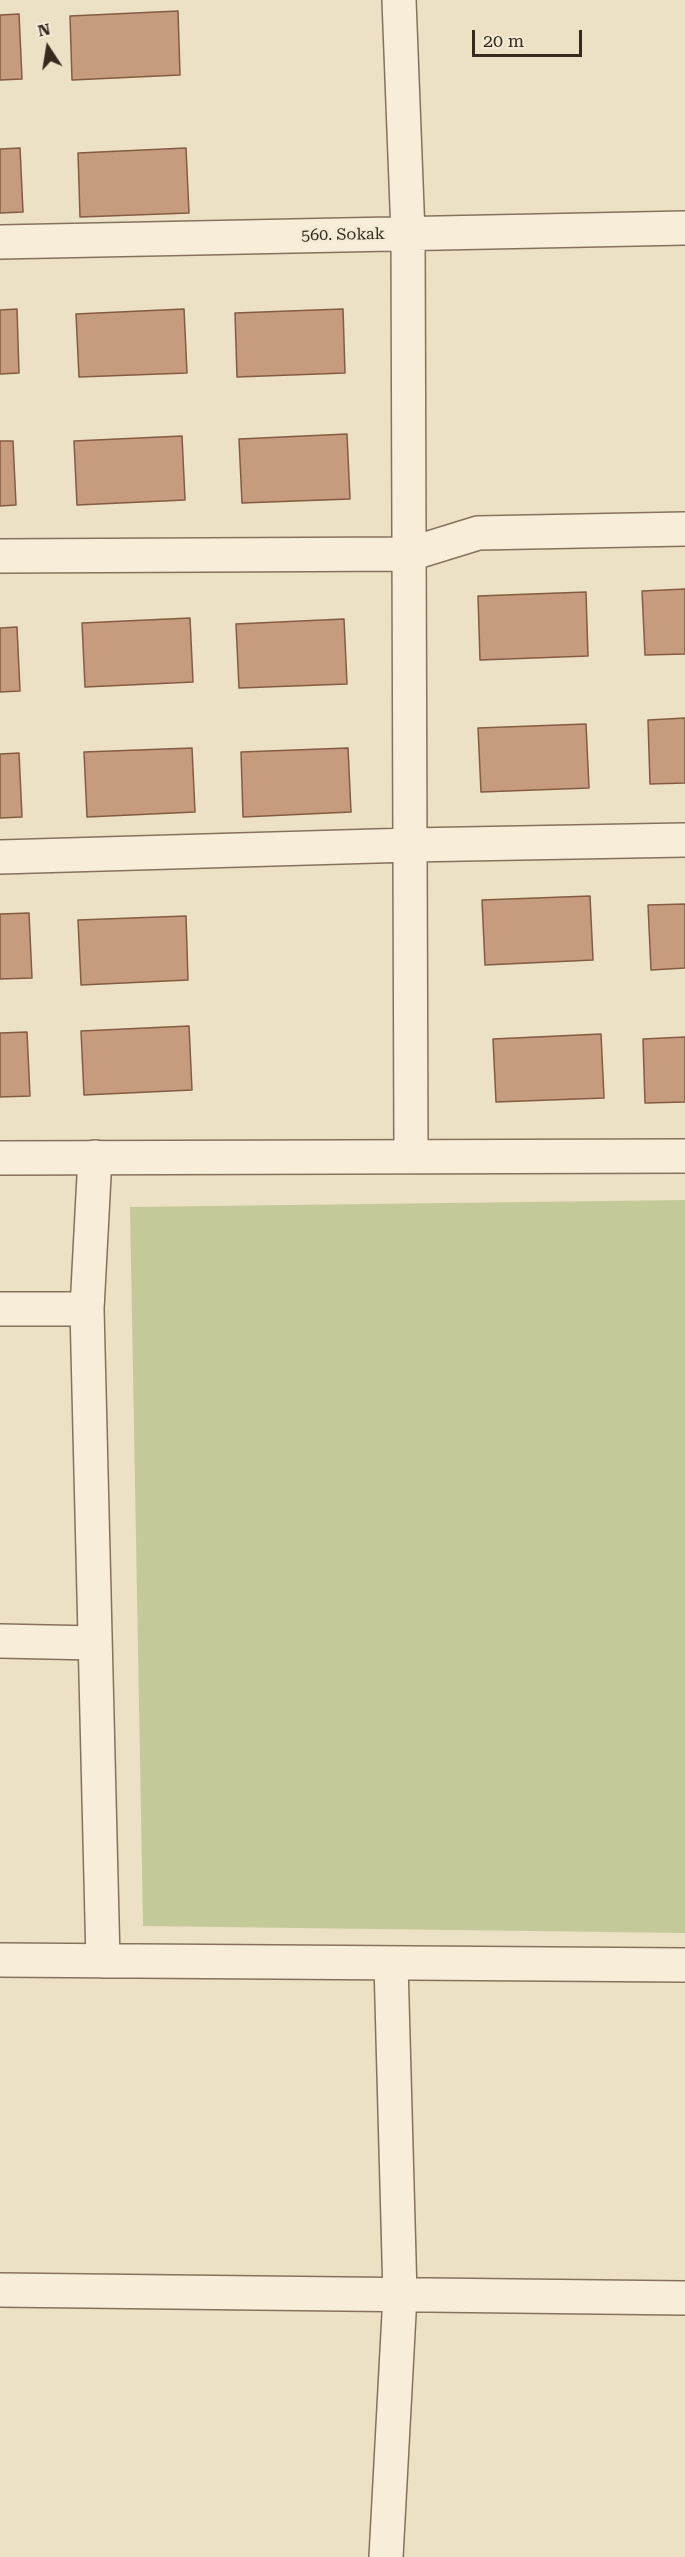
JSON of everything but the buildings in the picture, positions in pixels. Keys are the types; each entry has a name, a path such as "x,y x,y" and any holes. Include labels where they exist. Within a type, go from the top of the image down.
{"street":[{"path":"399,0 408,234 411,1156"},
{"name":"560. Sokak","path":"0,243 685,228"},
{"path":"0,556 410,554 478,534 685,529"},
{"path":"0,857 410,845 685,840"},
{"path":"0,1158 685,1156"},
{"path":"95,1157 87,1310 103,1961"},
{"path":"0,1309 87,1310"},
{"path":"0,1641 95,1643"},
{"path":"0,1960 685,1965"},
{"path":"386,2557 400,2295 392,1964"},
{"path":"0,2290 685,2298"}],"green space":[{"path":"685,1200 685,1933 143,1926 130,1207"}]}
